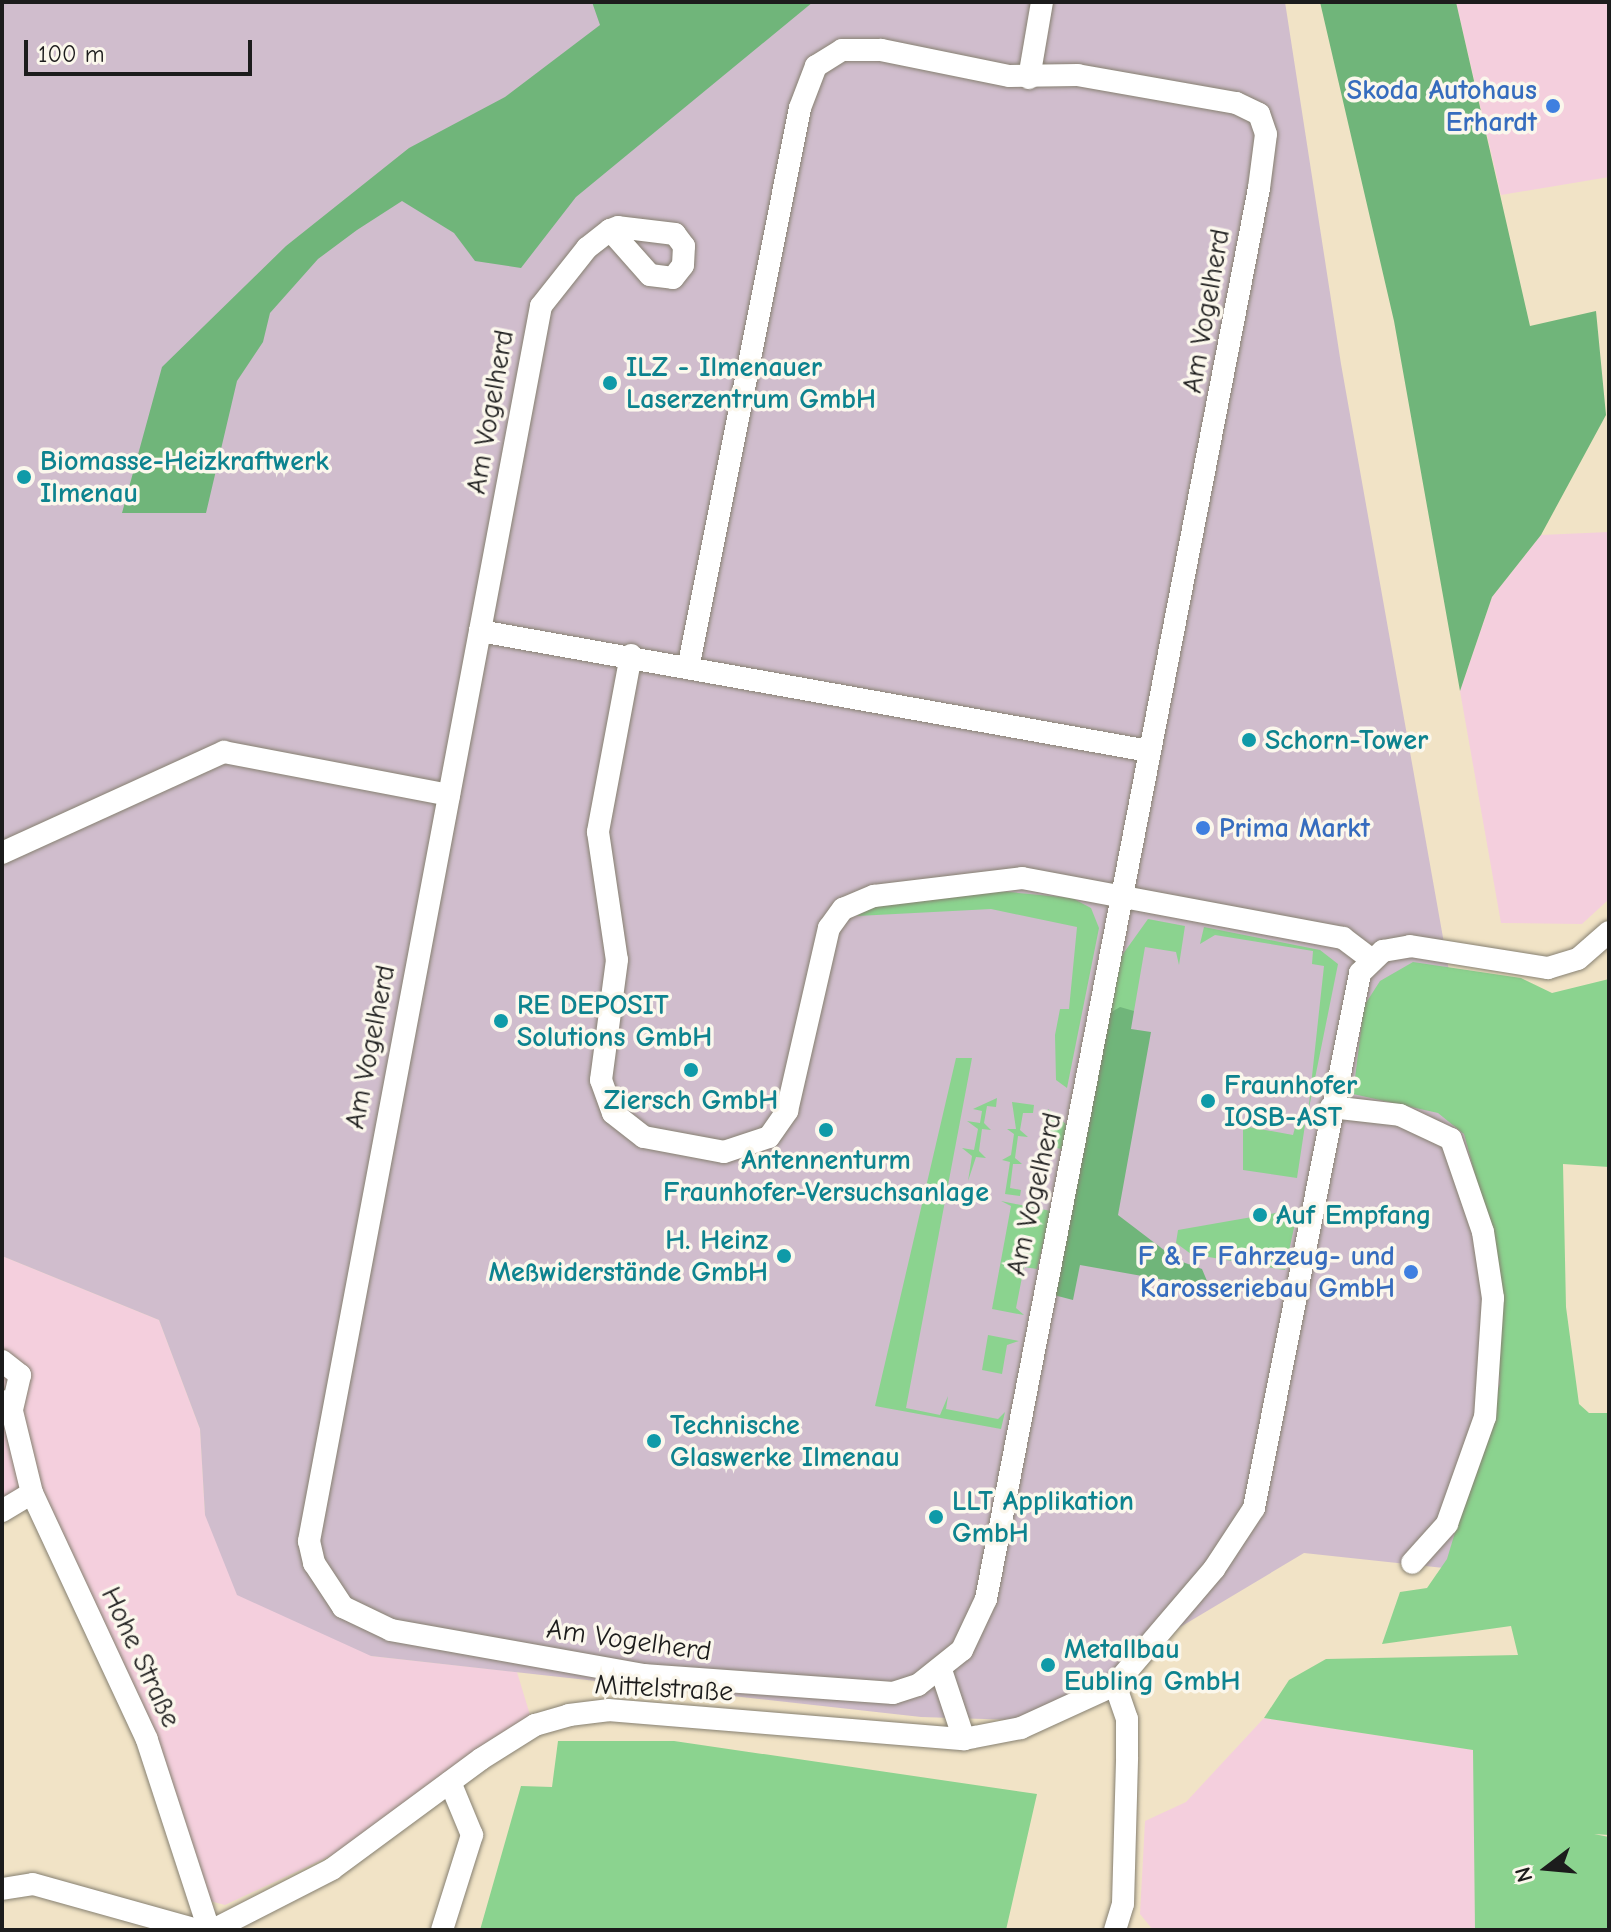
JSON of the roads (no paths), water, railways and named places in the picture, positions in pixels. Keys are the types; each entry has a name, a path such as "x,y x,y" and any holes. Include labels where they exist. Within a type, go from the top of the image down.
{"street":[{"path":"1029,78 1042,2"},
{"name":"Am Vogelherd","path":"610,230 541,306 309,1518 314,1563 327,1587 365,1623 391,1630 643,1675 870,1696 918,1685 941,1670 962,1650 986,1599 1259,188 1265,124 1236,103 1078,75 1029,78 858,48 816,66 800,108 689,664"},
{"path":"480,631 689,664 1149,751"},
{"path":"631,655 598,832 617,960 601,1080 613,1113 644,1137 724,1152 769,1137 792,1094 821,946 835,918 856,900 1022,878 1343,938 1371,959"},
{"path":"2,853 224,752 449,795"},
{"path":"1115,1930 1123,1904 1127,1719 1115,1685 1214,1569 1254,1508 1353,990 1371,959 1396,946 1433,949 1519,966 1564,965 1609,932"},
{"path":"1331,1107 1400,1115 1451,1139 1483,1232 1493,1298 1485,1417 1447,1524 1412,1563"},
{"name":"Hohe Straße","path":"2,1361 20,1375 7,1406 32,1493 147,1740 211,1930"},
{"path":"2,1511 32,1493"},
{"path":"941,1670 964,1739"},
{"name":"Mittelstraße","path":"211,1930 332,1869 450,1782 535,1725 608,1710 964,1739 1021,1728 1115,1685"},
{"path":"442,1930 472,1835 450,1782"},
{"path":"2,1889 33,1884 198,1930"}],"place":[{"name":"Skoda Autohaus Erhardt","path":"1553,106"},
{"name":"ILZ - Ilmenauer Laserzentrum GmbH","path":"610,383"},
{"name":"Biomasse-Heizkraftwerk Ilmenau","path":"24,477"},
{"name":"Schorn-Tower","path":"1249,740"},
{"name":"Prima Markt","path":"1203,828"},
{"name":"RE DEPOSIT Solutions GmbH","path":"501,1021"},
{"name":"Ziersch GmbH","path":"691,1070"},
{"name":"Fraunhofer IOSB-AST","path":"1208,1101"},
{"name":"Antennenturm Fraunhofer-Versuchsanlage","path":"826,1130"},
{"name":"Auf Empfang","path":"1260,1215"},
{"name":"H. Heinz Meßwiderstände GmbH","path":"784,1256"},
{"name":"F & F Fahrzeug- und Karosseriebau GmbH","path":"1411,1272"},
{"name":"Technische Glaswerke Ilmenau","path":"654,1441"},
{"name":"LLT Applikation GmbH","path":"936,1517"},
{"name":"Metallbau Eubling GmbH","path":"1048,1665"}]}
